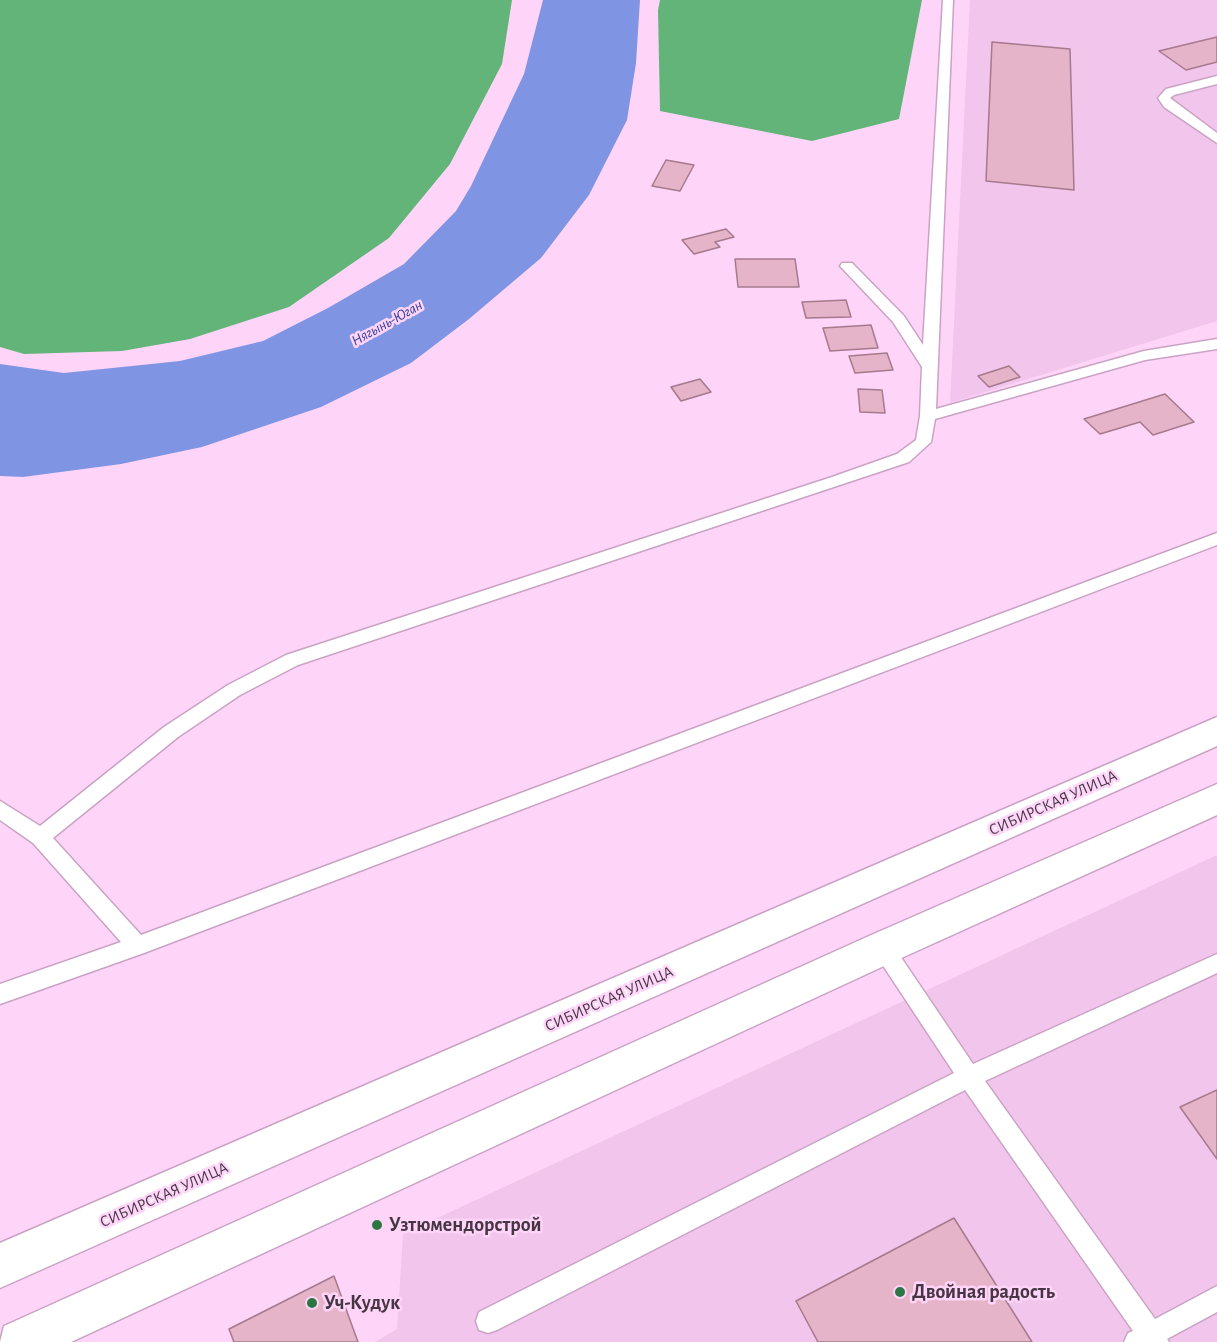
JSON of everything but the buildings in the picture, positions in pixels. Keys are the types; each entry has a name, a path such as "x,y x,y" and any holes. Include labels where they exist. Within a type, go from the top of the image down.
{"main road":[{"name":"СИБИРСКАЯ УЛИЦА","path":"0,1266 1217,731"},
{"path":"20,1342 883,948 1217,799"}],"lane":[{"path":"40,837 171,732 234,690 292,660 838,481 903,458 923,442 928,416 948,0"},
{"path":"1217,80 1170,92 1164,98 1168,104 1217,139"},
{"path":"847,266 899,319 929,368"},
{"path":"928,416 1144,356 1217,345"},
{"path":"0,994 136,946 1217,539"},
{"path":"0,810 40,837 136,946"},
{"path":"883,948 1148,1340 1217,1298"},
{"path":"488,1321 969,1077 1217,963"}],"shaded area":[{"path":"970,0 1217,0 1217,321 950,403"},
{"path":"1217,855 1217,1342 375,1342 397,1329 403,1234"}],"green space":[{"path":"0,0 512,0 502,64 450,164 389,238 289,307 190,339 122,351 24,354 0,347"},
{"path":"660,0 922,0 899,119 812,141 660,111 658,10"}],"water":[{"name":"Нягынь-Юган","path":"543,0 640,0 636,63 627,120 589,195 541,258 469,319 411,363 321,407 202,447 121,464 23,477 0,476 0,364 64,373 180,361 263,341 328,308 404,264 456,211 471,186 524,74"}],"place":[{"name":"Узтюмендорстрой","path":"377,1225"},
{"name":"Двойная радость","path":"900,1292"},
{"name":"Уч-Кудук","path":"312,1303"}]}
